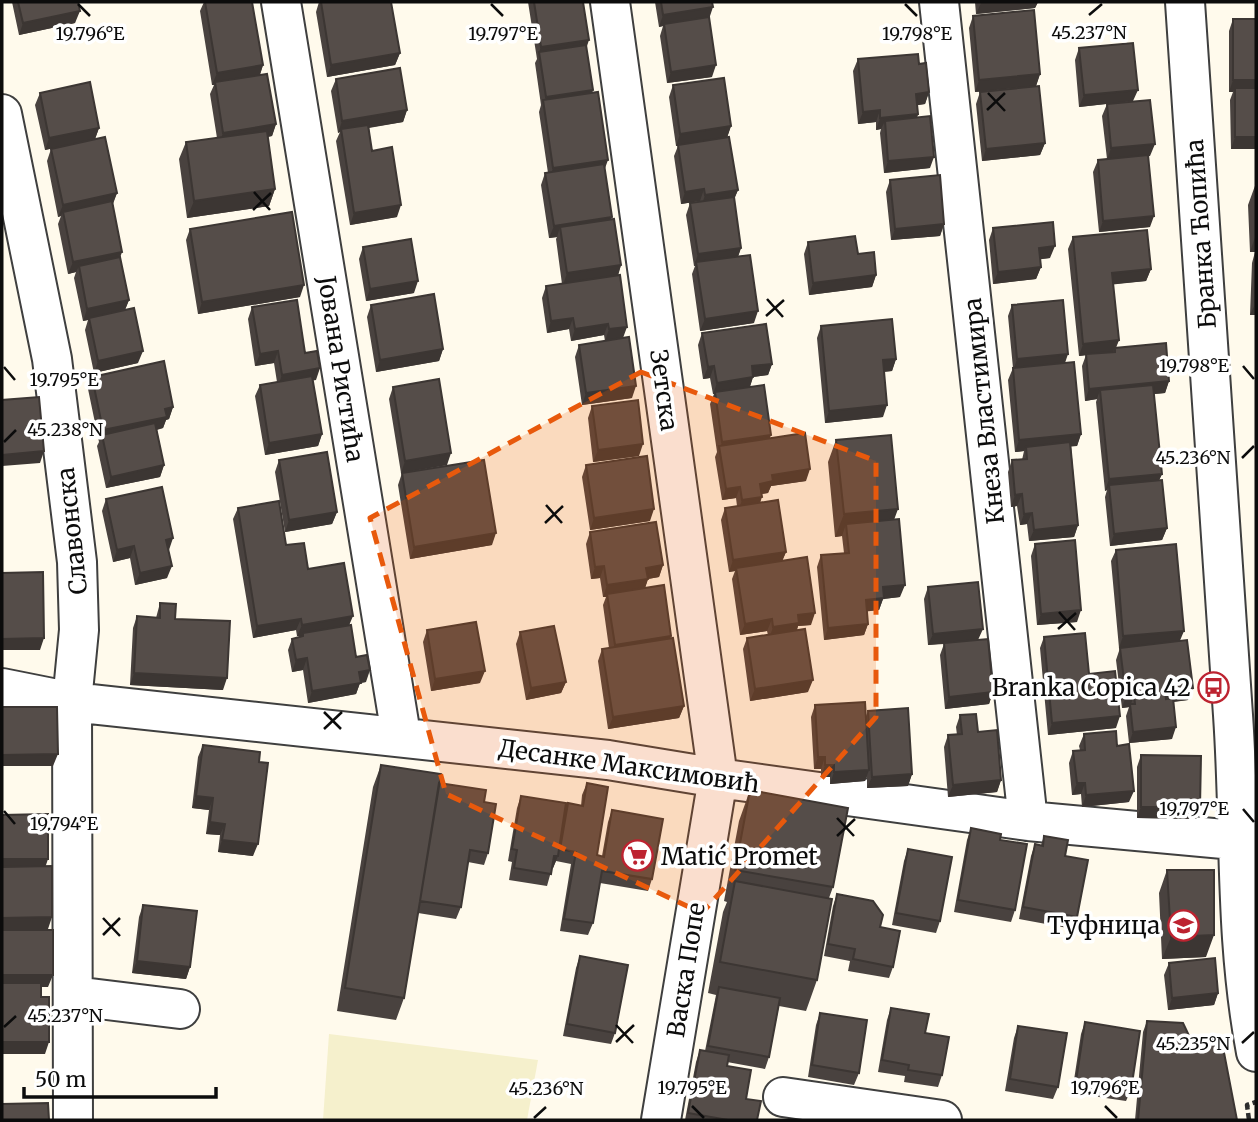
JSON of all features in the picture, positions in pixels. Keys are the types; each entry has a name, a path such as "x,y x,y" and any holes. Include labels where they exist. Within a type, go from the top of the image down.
{"street":[{"name":"Јована Ристића","path":"281,2 401,735"},
{"name":"Зетска","path":"610,2 718,779"},
{"name":"Кнеза Властимира","path":"939,2 1028,821"},
{"name":"Бранка Ћопића","path":"1185,2 1236,749 1246,840 1244,989 1256,1052"},
{"name":"Славонска","path":"2,114 52,359 77,562 79,630 72,702 74,1120"},
{"name":"Десанке Максимовић","path":"2,688 72,702 401,735 608,760 718,779 1028,821 1246,840"},
{"name":"Васка Попе","path":"662,1120 718,779"},
{"path":"74,996 180,1009"},
{"path":"783,1097 942,1120"}],"path":[{"path":"1249,1120 1247,1105 1256,1102"}],"highlighted area":[{"path":"641,372 876,461 876,717 702,913 446,794 370,518"}],"shaded area":[{"path":"329,1034 538,1060 527,1120 323,1120"}],"building":[{"path":"18,2 78,2 80,11 23,23"},
{"path":"205,2 252,2 263,65 217,73"},
{"path":"321,2 391,2 400,53 331,65"},
{"path":"534,2 583,2 589,40 541,47"},
{"path":"661,2 712,2 713,7 663,15"},
{"path":"1034,10 1040,74 979,80 973,16"},
{"path":"709,17 716,65 671,72 664,24"},
{"path":"1233,19 1256,19 1256,80 1233,80"},
{"path":"1133,43 1138,90 1084,95 1079,48"},
{"path":"586,45 593,90 546,97 539,52"},
{"path":"918,54 919,64 926,63 929,92 916,94 918,114 880,118 880,110 863,112 858,59"},
{"path":"400,68 407,110 342,121 336,79"},
{"path":"267,74 276,124 223,133 215,82"},
{"path":"724,78 731,126 680,134 673,85"},
{"path":"90,82 99,128 49,138 40,93"},
{"path":"1039,86 1045,143 986,149 980,92"},
{"path":"1235,88 1256,88 1256,137 1235,137"},
{"path":"598,92 608,160 553,168 543,100"},
{"path":"1150,100 1155,144 1111,148 1107,104"},
{"path":"930,116 934,157 888,161 885,121"},
{"path":"368,125 372,151 392,147 401,205 354,213 341,129"},
{"path":"267,131 275,189 194,201 186,142"},
{"path":"105,137 117,193 63,205 51,149"},
{"path":"729,137 738,190 705,195 704,189 685,192 678,145"},
{"path":"1148,155 1154,216 1103,221 1098,160"},
{"path":"604,164 612,217 554,226 545,173"},
{"path":"940,175 944,224 895,229 890,180"},
{"path":"734,197 741,248 698,254 690,203"},
{"path":"112,201 122,252 73,262 63,212"},
{"path":"292,212 304,285 202,302 190,229"},
{"path":"614,219 621,265 567,273 560,227"},
{"path":"1053,222 1055,246 1039,248 1041,267 998,272 993,228"},
{"path":"1147,230 1151,269 1112,273 1119,340 1083,344 1073,237"},
{"path":"855,236 858,254 874,252 876,275 813,283 808,242"},
{"path":"411,239 418,281 370,289 363,247"},
{"path":"750,255 758,311 705,319 696,262"},
{"path":"120,257 129,300 87,309 79,266"},
{"path":"620,275 627,327 609,329 608,324 575,329 573,318 551,321 546,286"},
{"path":"434,294 443,349 380,360 371,305"},
{"path":"297,300 305,353 317,351 320,368 282,375 278,351 260,354 252,307"},
{"path":"1063,300 1068,354 1017,359 1012,305"},
{"path":"134,308 143,351 98,361 89,318"},
{"path":"892,319 896,359 883,360 887,405 829,411 821,326"},
{"path":"766,324 772,364 752,366 753,377 717,383 714,366 708,367 702,333"},
{"path":"629,337 636,386 586,393 579,345"},
{"path":"1166,343 1169,381 1089,389 1086,354"},
{"path":"164,361 173,407 165,409 167,417 103,430 92,377"},
{"path":"1074,362 1081,434 1019,440 1013,368"},
{"path":"312,376 322,434 269,443 260,385"},
{"path":"439,379 451,453 405,461 393,387"},
{"path":"764,385 771,435 722,442 715,392"},
{"path":"1153,385 1162,474 1109,479 1100,390"},
{"path":"39,397 44,451 2,455 2,400"},
{"path":"638,400 643,444 598,450 592,406"},
{"path":"155,423 164,465 111,477 102,435"},
{"path":"805,433 810,469 772,475 773,481 760,484 762,497 742,500 740,487 726,489 719,446"},
{"path":"891,435 898,509 844,514 836,440"},
{"path":"1070,442 1078,525 1034,530 1032,513 1024,514 1022,494 1015,495 1012,460 1027,459 1026,447"},
{"path":"327,452 337,512 289,520 279,460"},
{"path":"647,456 654,509 594,518 586,465"},
{"path":"484,460 496,533 414,547 402,473"},
{"path":"1162,480 1167,528 1114,534 1109,485"},
{"path":"162,487 173,538 166,540 172,566 140,573 134,546 117,550 106,499"},
{"path":"778,500 786,552 733,560 725,508"},
{"path":"279,501 286,545 304,543 308,569 344,563 353,616 302,625 301,619 257,626 238,508"},
{"path":"899,519 905,585 883,587 884,598 866,600 868,624 828,628 821,555 849,553 846,524"},
{"path":"656,522 663,565 646,568 648,579 607,585 604,566 595,567 590,532"},
{"path":"1075,540 1081,610 1041,614 1035,544"},
{"path":"1176,544 1184,631 1123,636 1116,550"},
{"path":"807,557 815,613 798,615 799,623 773,627 772,619 745,624 736,568"},
{"path":"43,572 44,638 2,639 2,573"},
{"path":"978,582 983,629 933,634 928,587"},
{"path":"664,585 671,636 615,645 607,594"},
{"path":"160,603 176,604 175,619 230,621 227,678 134,673 137,616 160,618"},
{"path":"476,622 485,671 435,679 427,630"},
{"path":"351,625 356,657 367,655 370,670 359,672 361,683 312,691 307,658 296,660 292,639 303,636 303,633"},
{"path":"554,626 566,682 531,688 520,632"},
{"path":"805,629 813,680 755,689 747,638"},
{"path":"1085,633 1089,674 1115,671 1120,716 1052,723 1044,637"},
{"path":"673,638 684,706 613,717 602,649"},
{"path":"988,639 993,692 949,697 944,643"},
{"path":"1187,640 1193,688 1165,691 1166,699 1173,698 1176,727 1133,732 1130,704 1135,704 1134,695 1126,696 1120,648"},
{"path":"865,702 869,770 834,772 834,765 825,765 825,757 818,757 815,705"},
{"path":"2,707 57,707 58,754 2,755"},
{"path":"908,708 912,774 872,777 868,711"},
{"path":"976,714 978,732 997,730 1001,780 953,785 948,735 962,734 960,715"},
{"path":"1116,731 1117,746 1129,744 1134,791 1086,795 1085,783 1077,783 1073,751 1085,750 1084,734"},
{"path":"203,745 260,752 259,762 268,763 258,844 222,840 225,824 210,822 213,798 196,796"},
{"path":"1141,755 1201,756 1200,807 1141,807"},
{"path":"381,765 441,774 404,998 345,988"},
{"path":"439,783 486,790 484,802 496,804 488,853 470,850 461,907 420,901"},
{"path":"587,783 608,787 597,855 604,857 612,810 663,819 652,879 602,871 593,923 564,919 576,852 560,849 568,803 583,806"},
{"path":"750,790 848,808 833,887 735,870"},
{"path":"521,796 566,803 558,856 554,856 551,874 514,868 517,850 512,849"},
{"path":"48,814 48,859 2,859 2,815"},
{"path":"971,828 1001,834 1000,840 1027,844 1015,910 958,900"},
{"path":"1044,836 1068,840 1065,856 1088,860 1077,917 1023,907 1035,844 1043,846"},
{"path":"908,849 952,857 940,921 896,913"},
{"path":"52,866 52,917 2,918 2,867"},
{"path":"1167,870 1214,870 1214,935 1171,937"},
{"path":"735,881 832,899 817,980 720,962"},
{"path":"837,894 873,901 883,915 880,927 900,931 893,967 853,959 855,949 828,944"},
{"path":"143,905 197,911 190,967 137,961"},
{"path":"2,930 53,930 53,975 2,975"},
{"path":"580,956 628,965 615,1033 567,1024"},
{"path":"1215,958 1218,993 1172,998 1169,963"},
{"path":"2,983 41,983 41,997 49,997 49,1042 2,1042"},
{"path":"719,987 780,998 769,1057 708,1046"},
{"path":"891,1008 929,1014 925,1033 949,1037 942,1075 908,1070 909,1065 882,1060"},
{"path":"820,1013 867,1020 859,1073 812,1065"},
{"path":"1147,1021 1183,1023 1192,1042 1221,1037 1237,1120 1138,1120"},
{"path":"1085,1022 1140,1031 1131,1090 1076,1081"},
{"path":"1018,1026 1067,1033 1058,1087 1010,1079"},
{"path":"700,1050 729,1055 727,1066 751,1070 746,1099 761,1101 757,1120 728,1120 688,1113"},
{"path":"48,1103 49,1120 2,1120 2,1104"}],"place":[{"name":"Branka Copica 42","path":"1214,687"},
{"name":"Matić Promet","path":"638,856"},
{"name":"Туфница","path":"1183,925"}]}
